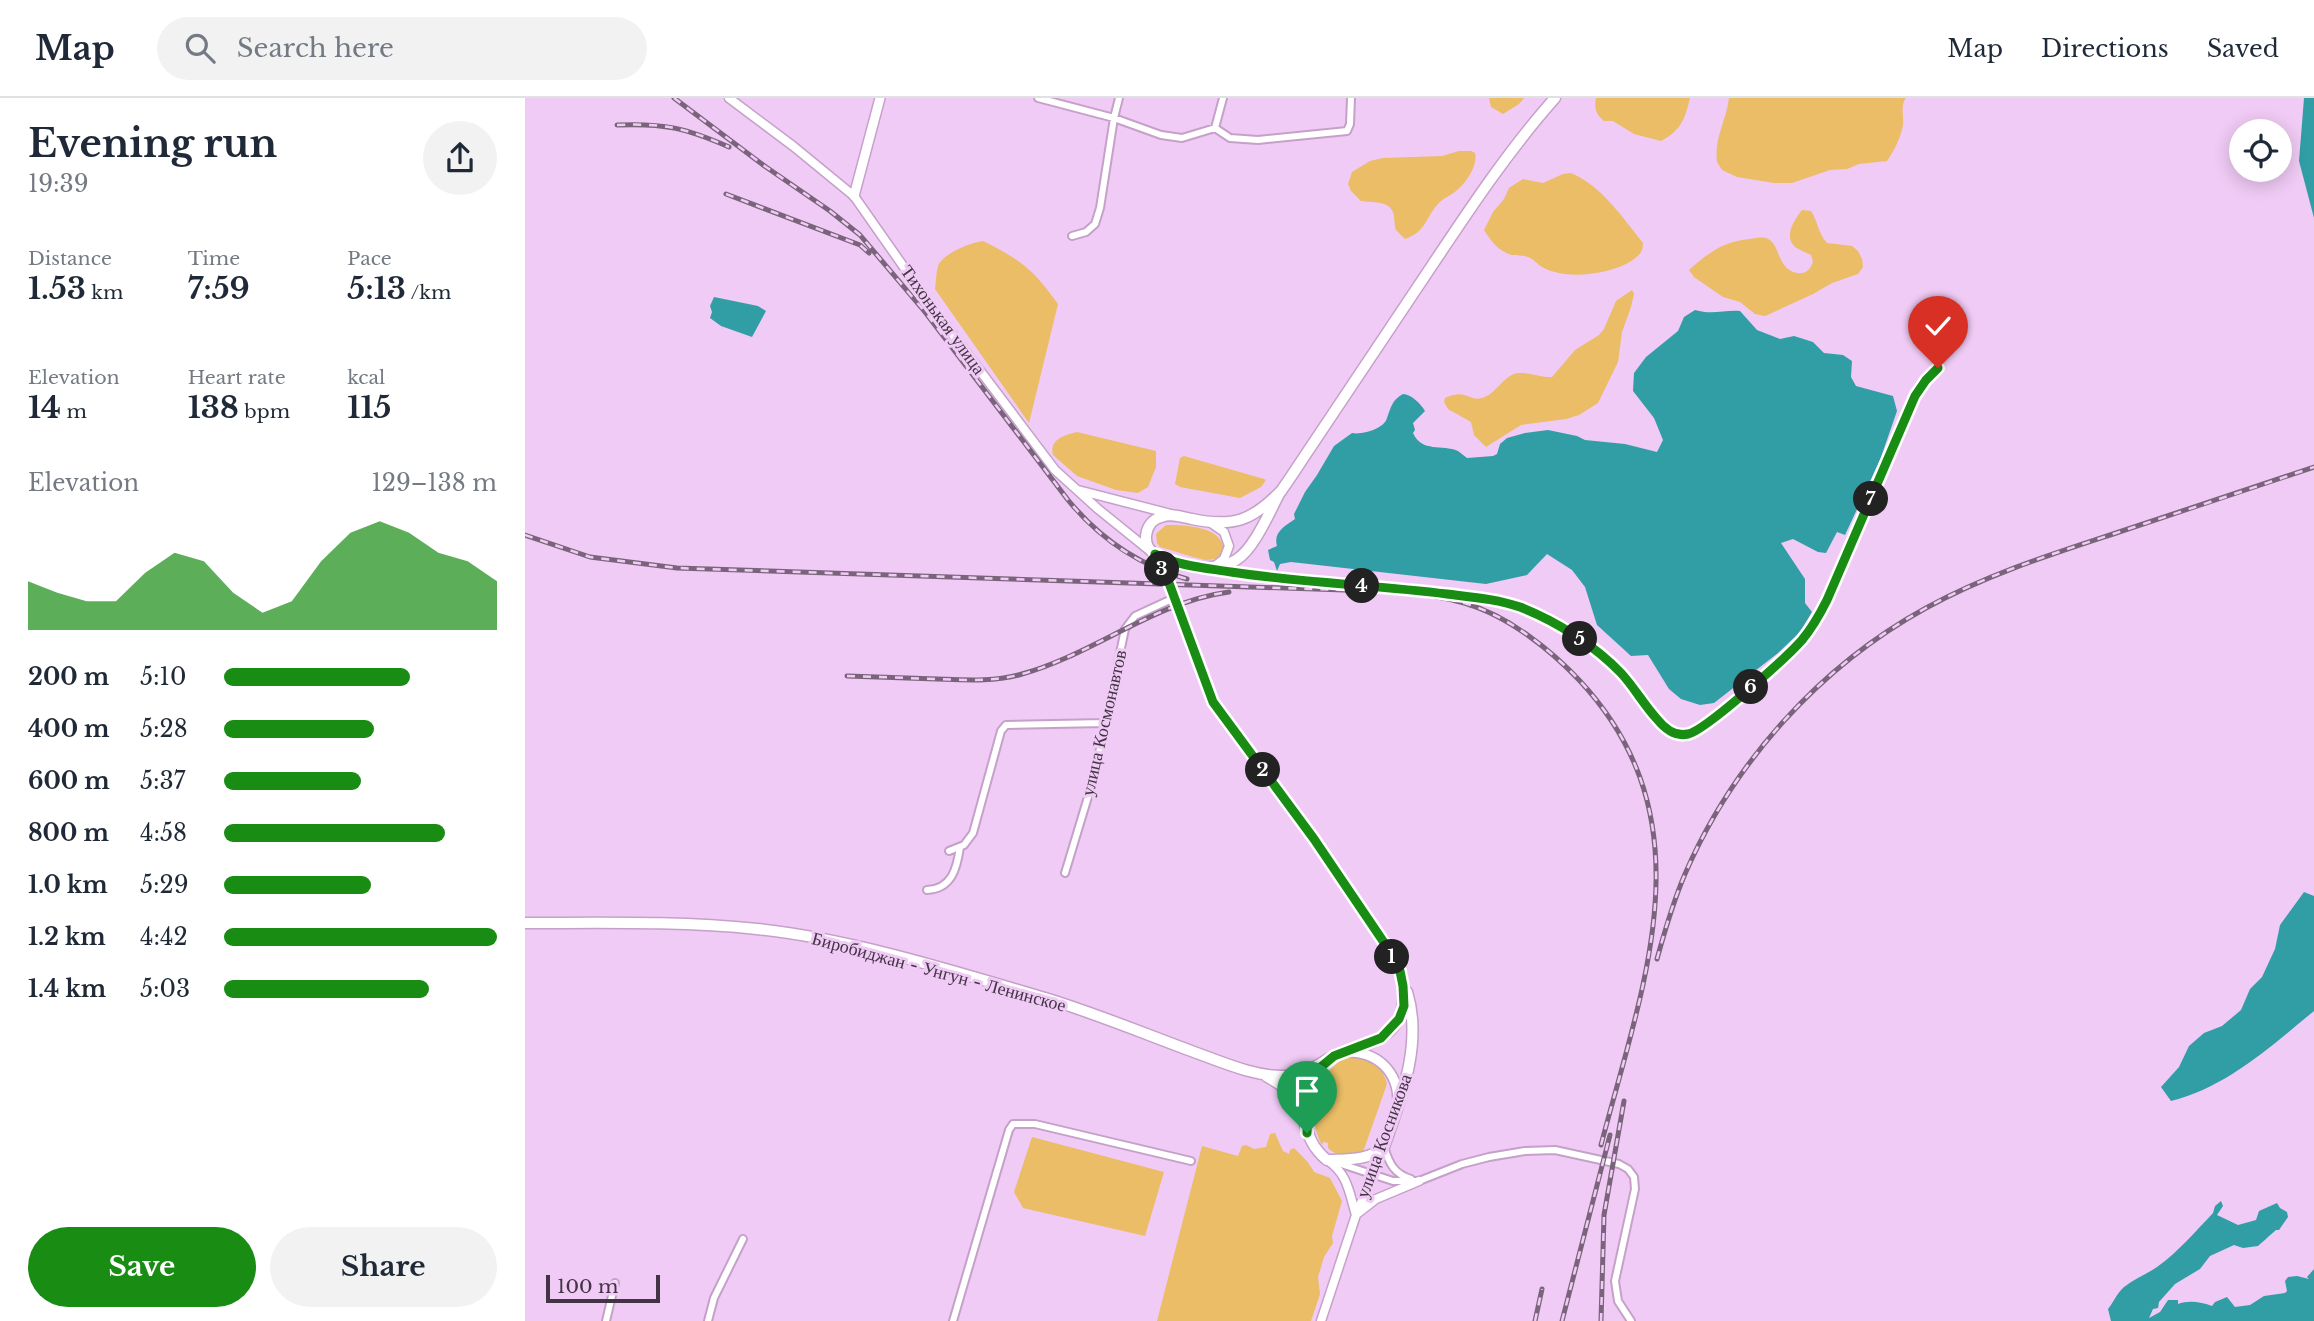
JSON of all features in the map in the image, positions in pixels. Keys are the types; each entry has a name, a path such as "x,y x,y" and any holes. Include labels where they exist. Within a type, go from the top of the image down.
{"main road":[{"path":"854,196 880,98"},
{"path":"1282,490 1262,509 1248,518 1234,522 1208,523 1174,515 1157,518 1149,526 1146,536 1152,552 1168,561 1209,569 1230,564 1243,555 1282,490 1474,203 1525,132 1555,98"},
{"name":"улица Косникова","path":"1152,552 1164,572 1213,702 1314,839 1385,944 1400,971 1411,1003 1413,1031 1410,1065 1384,1147"},
{"name":"Биробиджан - Унгун - Ленинское","path":"525,923 694,924 759,929 818,938 1048,999 1259,1073"},
{"path":"1259,1073 1298,1075 1381,1038 1399,1019 1404,1006 1400,971"},
{"path":"1345,1052 1365,1053 1379,1060 1397,1084 1398,1103"},
{"path":"1306,1128 1308,1105 1315,1078 1328,1060"},
{"path":"1259,1073 1288,1091 1298,1107 1311,1143 1327,1160 1366,1157 1384,1147"}],"street":[{"name":"Тихонькая улица","path":"729,98 854,196 929,303 1055,470 1152,552"},
{"path":"1038,98 1114,118 1161,135 1182,138 1215,128"},
{"path":"1072,236 1087,232 1095,225 1119,98"},
{"path":"1215,128 1223,98"},
{"path":"1215,128 1230,138 1258,140 1346,131 1350,124 1351,98"},
{"path":"1209,569 1288,581 1419,591 1520,607 1593,648 1623,675 1651,713 1669,731 1690,734 1711,721 1792,651 1812,627 1827,600 1915,396 1938,368"},
{"path":"1074,488 1174,515"},
{"path":"1208,523 1221,529 1227,536 1229,546 1224,559 1209,569"},
{"name":"улица Космонавтов","path":"1065,873 1094,777 1125,629 1135,616 1174,598"},
{"path":"949,851 968,841 973,833 1001,731 1006,725 1104,723"},
{"path":"927,890 940,888 950,880 957,867 960,847"},
{"path":"953,1321 1013,1124 1035,1124 1191,1161"},
{"path":"1384,1147 1396,1172 1419,1181"},
{"name":"улица Косникова","path":"1321,1321 1356,1215 1384,1147"},
{"path":"1327,1160 1340,1168 1356,1215 1376,1199 1462,1164 1525,1151 1565,1151 1619,1164 1628,1169 1634,1177 1635,1189 1615,1281 1618,1301 1631,1321"},
{"path":"1327,1160 1393,1181 1419,1181"},
{"path":"708,1321 714,1298 743,1239"},
{"path":"606,1321 615,1283"}],"shaded area":[{"path":"1489,98 1524,98 1503,114 1491,107"},
{"path":"1596,98 1690,98 1681,124 1661,141 1634,134 1613,121 1604,121 1596,111"},
{"path":"1729,98 1906,98 1903,104 1901,134 1887,161 1830,170 1792,183 1774,183 1737,177 1722,170 1717,162 1717,145"},
{"path":"2304,98 2314,98 2314,218 2299,161"},
{"path":"1459,151 1475,153 1475,163 1467,179 1460,188 1438,204 1418,232 1405,239 1396,230 1391,208 1384,204 1361,201 1348,184 1352,172 1370,161 1442,156"},
{"path":"1571,173 1602,194 1643,243 1641,253 1634,259 1608,271 1562,274 1542,267 1528,257 1507,253 1489,238 1484,230 1509,188 1523,179 1543,183"},
{"path":"1802,210 1811,211 1827,243 1852,246 1858,251 1863,267 1858,274 1832,283 1765,316 1755,314 1740,302 1723,297 1694,277 1689,270 1724,245 1741,240 1766,238 1774,245 1785,267 1797,273 1805,272 1813,262 1811,255 1795,247 1790,238 1791,228"},
{"path":"983,241 1025,266 1058,304 1029,423 935,289 937,269 945,257 958,249"},
{"path":"1632,290 1634,294 1622,332 1618,362 1598,403 1579,415 1566,419 1521,425 1486,447 1474,435 1471,422 1448,409 1445,398 1458,394 1482,398 1492,393 1513,374 1552,377 1575,350 1599,335 1616,301"},
{"path":"714,297 758,306 766,311 752,337 721,326 710,318 710,306"},
{"path":"1695,310 1740,311 1757,330 1780,339 1794,336 1813,342 1824,353 1843,355 1852,361 1851,377 1856,386 1893,396 1897,411 1880,460 1845,535 1837,532 1826,553 1818,552 1793,539 1781,543 1805,579 1805,603 1812,612 1800,632 1778,653 1714,703 1700,705 1681,699 1669,689 1648,655 1631,656 1597,625 1585,587 1572,570 1547,554 1527,575 1486,584 1291,562 1280,564 1277,571 1274,562 1270,560 1268,550 1277,546 1278,533 1295,519 1294,514 1305,492 1334,446 1352,433 1367,432 1382,425 1394,401 1403,394 1415,400 1425,411 1413,423 1413,433 1417,439 1427,446 1458,451 1467,458 1493,456 1507,438 1548,430 1585,440 1625,444 1657,452 1663,440 1654,418 1633,391 1634,373 1646,357 1678,331 1684,317"},
{"path":"1077,432 1156,451 1156,467 1148,487 1138,493 1116,490 1077,476 1053,455 1052,450 1056,441"},
{"path":"1184,456 1266,480 1261,487 1240,498 1180,487 1175,484 1180,458"},
{"path":"1166,525 1193,527 1210,532 1217,536 1224,551 1217,559 1205,560 1160,547 1156,534"},
{"path":"2304,892 2314,896 2314,1011 2264,1052 2229,1076 2191,1095 2171,1101 2161,1087 2179,1067 2189,1046 2204,1033 2222,1026 2241,1010 2250,989 2262,977 2275,949 2280,925"},
{"path":"1353,1056 1375,1064 1383,1073 1387,1084 1362,1155 1344,1156 1328,1148 1328,1143 1323,1142 1322,1145 1317,1133 1315,1106 1323,1080 1331,1069"},
{"path":"1275,1133 1283,1151 1289,1154 1294,1148 1314,1172 1330,1178 1342,1201 1332,1236 1333,1243 1324,1257 1318,1277 1320,1294 1311,1321 1157,1321 1202,1146 1238,1156 1242,1146 1254,1149 1266,1147 1270,1134"},
{"path":"1032,1137 1164,1172 1145,1236 1023,1208 1014,1192"},
{"path":"2221,1201 2223,1206 2217,1215 2238,1225 2256,1220 2259,1211 2277,1203 2287,1212 2288,1217 2279,1230 2258,1246 2243,1248 2234,1245 2210,1256 2200,1269 2175,1284 2159,1302 2158,1308 2153,1309 2149,1318 2160,1312 2168,1300 2178,1300 2178,1304 2195,1302 2212,1306 2227,1297 2235,1307 2250,1305 2264,1296 2285,1293 2285,1281 2288,1277 2309,1279 2307,1277 2314,1269 2314,1321 2111,1321 2108,1309 2121,1290 2172,1255 2213,1213 2215,1206"}],"railway":[{"path":"674,98 860,235 925,312 1080,514 1121,549 1152,566 1187,579"},
{"path":"617,125 675,128 729,147"},
{"path":"726,194 860,245 869,253"},
{"path":"1657,959 1685,874 1728,794 1754,756 1784,721 1850,658 1926,608 2018,566 2314,467"},
{"path":"525,535 590,557 677,568 1404,592 1459,602 1482,609 1513,625 1542,646 1580,681 1620,735 1644,790 1655,847 1655,905 1647,964 1634,1024 1601,1145"},
{"path":"847,676 969,680 1011,677 1074,654 1175,606 1229,592"},
{"path":"1601,1321 1604,1215 1624,1101"},
{"path":"1562,1321 1610,1135"},
{"path":"1535,1321 1542,1289"}],"route":[{"path":"1307,1133 1308,1105 1315,1078 1322,1066 1334,1056 1381,1038 1399,1019 1404,1006 1400,971 1385,944 1314,839 1213,702 1169,583 1155,554 1168,561 1288,581 1419,591 1520,607 1593,648 1623,675 1651,713 1669,731 1690,734 1711,721 1792,651 1812,627 1827,600 1915,396 1938,368"}]}
